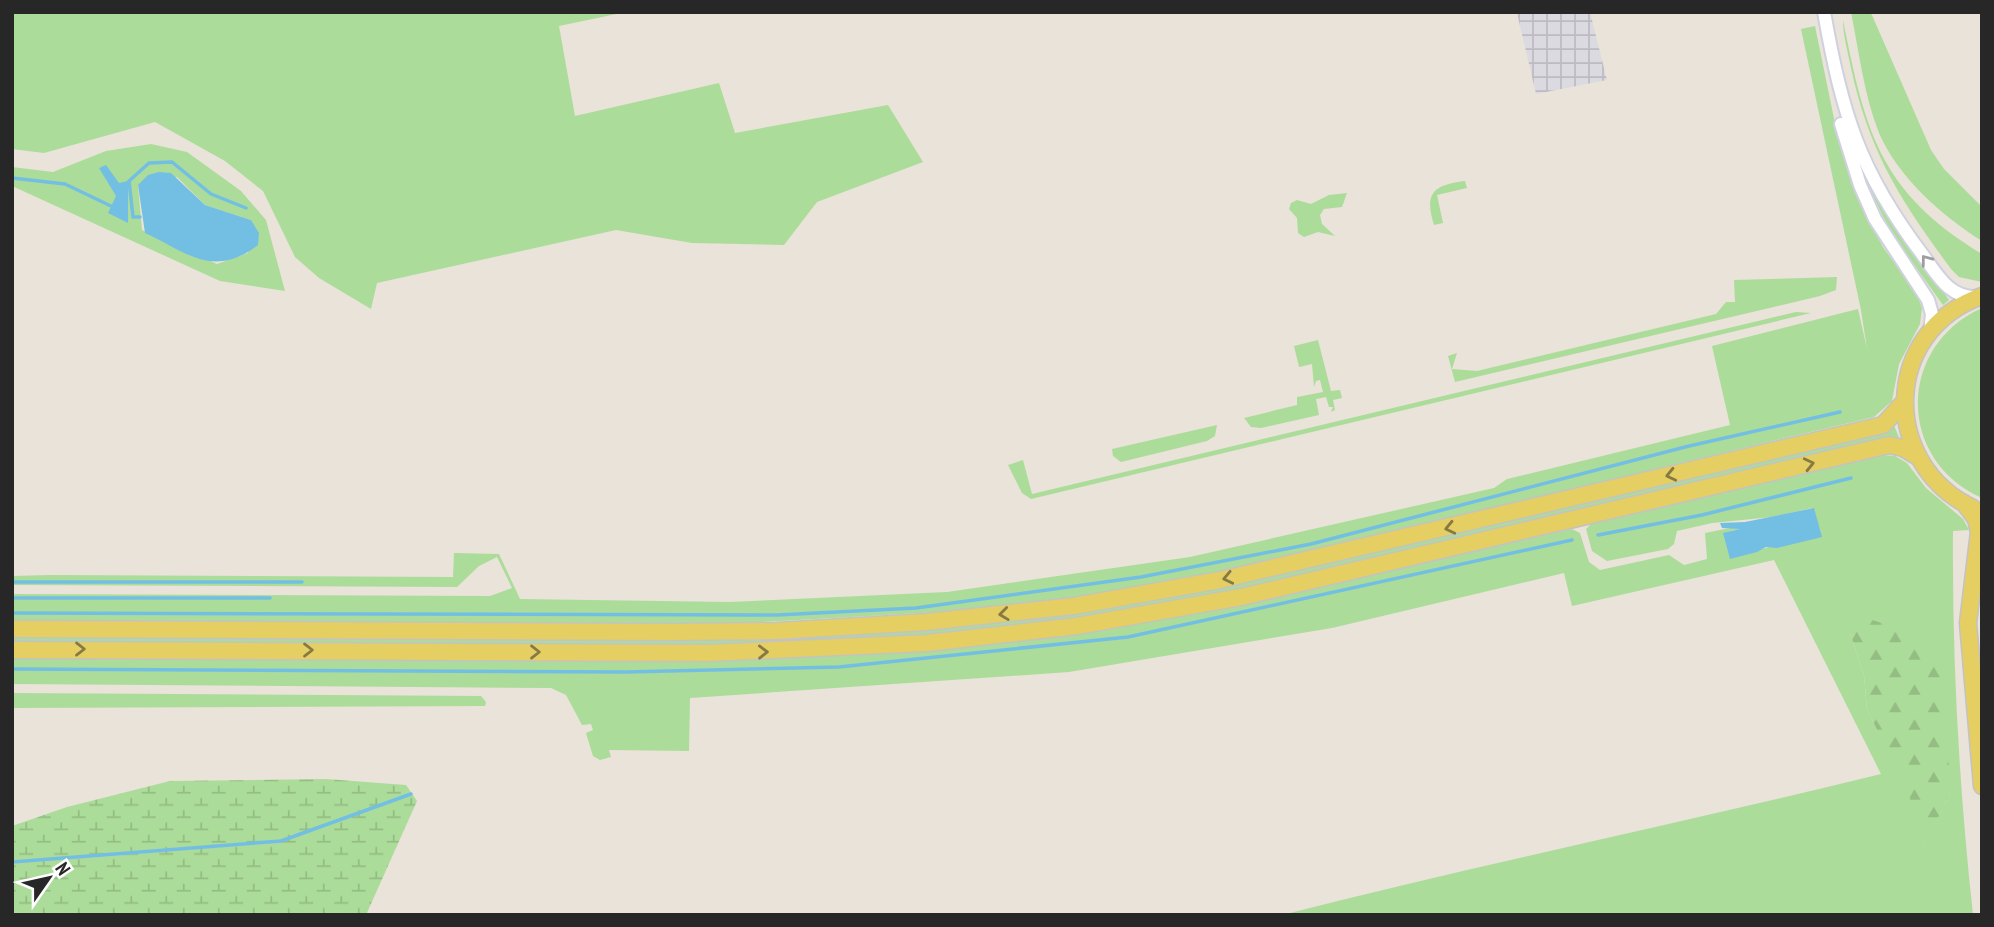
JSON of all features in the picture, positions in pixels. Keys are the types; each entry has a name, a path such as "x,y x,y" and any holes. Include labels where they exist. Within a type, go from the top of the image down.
{"main road":[{"path":"1980,296 1950,312 1930,332 1911,365 1905,402 1908,430 1918,457 1934,480 1964,503 1982,511"},
{"path":"12,629 777,631 926,622 1074,606 1279,568 1883,425 1905,402"},
{"path":"12,650 717,653 928,643 1077,626 1224,601 1889,444 1918,457"},
{"path":"1964,503 1976,519 1979,532 1969,595 1968,639 1982,786"}],"street":[{"path":"1825,18 1853,137 1881,196 1949,289 1963,296 1980,296"},
{"path":"1825,18 1828,67 1845,138 1860,185 1882,232 1928,300 1932,314 1930,332"}],"shaded area":[{"path":"1590,12 1607,80 1536,94 1517,13"}],"green space":[{"path":"12,12 626,12 559,26 575,116 719,83 735,133 888,105 923,162 817,202 784,245 692,243 616,230 377,283 371,309 319,278 295,257 263,191 225,161 155,122 44,153 12,149"},
{"path":"1851,12 1871,13 1931,150 1944,169 1982,207 1982,241 1952,220 1923,194 1897,165 1887,149 1869,104"},
{"path":"1843,20 1869,126 1882,155 1899,182 1920,207 1947,231 1982,254 1982,282 1959,277 1951,269 1917,221 1889,174 1877,151 1858,98"},
{"path":"1815,26 1839,143 1855,193 1883,247 1917,294 1922,308 1920,324 1899,364 1892,401 1874,417 1230,570 1101,594 974,610 727,624 12,620 12,594 490,596 512,588 497,557 479,566 457,587 12,585 12,576 50,575 453,577 454,553 499,554 520,599 730,602 947,592 1190,557 1494,488 1507,479 1730,425 1712,346 1858,309 1867,349 1801,29"},
{"path":"151,144 187,152 241,191 266,220 285,291 220,281 12,186 12,167 53,172 106,151","holes":["177,177 205,205 251,220 248,253 217,264 142,230 138,185"]},
{"path":"1465,181 1467,188 1437,195 1443,223 1434,225 1430,205 1434,192 1445,185"},
{"path":"1868,185 1949,300 1943,305 1890,231"},
{"path":"1347,193 1342,207 1324,209 1320,215 1322,224 1335,236 1318,232 1304,237 1298,233 1297,218 1289,209 1291,203 1297,200 1311,204 1329,195"},
{"path":"1837,277 1836,290 1820,296 1455,382 1448,356 1457,353 1452,369 1477,371 1716,314 1726,302 1735,302 1734,280"},
{"path":"1982,308 1982,498 1954,480 1934,458 1922,431 1918,403 1922,375 1934,348 1954,326"},
{"path":"1796,312 1811,313 1031,499 1022,493 1008,465 1023,460 1032,494"},
{"path":"1318,340 1331,391 1340,390 1342,398 1333,400 1335,410 1331,412 1333,407 1329,407 1326,397 1316,399 1319,415 1261,428 1251,427 1244,418 1297,405 1297,397 1323,392 1320,380 1316,381 1314,387 1312,364 1299,367 1294,346"},
{"path":"1217,425 1215,436 1207,441 1121,462 1113,456 1112,449"},
{"path":"1894,425 1900,440 1294,579 1042,624 929,636 727,645 12,643 12,636 791,637 989,623 1233,585 1447,536"},
{"path":"1881,455 1895,456 1907,463 1926,488 1963,519 1969,530 1953,531 1955,675 1960,771 1973,915 1282,915 1881,774 1774,560 1572,606 1564,573 1332,628 1069,672 690,698 689,751 609,750 611,757 600,760 593,756 586,733 593,730 591,724 582,725 566,695 551,688 12,684 12,658 727,661 931,651 1106,630 1238,606 1572,529 1580,533 1589,562 1600,570 1669,555 1684,565 1707,559 1705,533 1735,527 1742,529 1730,531 1759,550 1772,546 1812,508 1772,517 1712,523 1677,531 1674,544 1668,549 1607,561 1592,551 1586,529 1591,524","holes":["1850,633 1951,791 1924,846 1908,788 1867,710 1864,675"]},
{"path":"1860,616 1900,629 1934,648 1941,674 1951,791 1924,847 1907,788 1867,710 1864,675 1850,633"},
{"path":"12,693 481,696 486,702 485,706 12,708"},
{"path":"326,779 406,785 417,801 366,915 12,915 12,826 67,807 170,781"}],"water":[{"path":"106,165 119,183 128,181 128,223 108,213 116,196 99,168"},
{"path":"171,173 205,205 251,220 259,233 258,245 242,255 214,261 188,255 145,233 138,185 148,175"},
{"path":"1814,508 1822,537 1777,548 1766,547 1730,559 1723,533 1740,529 1722,528 1720,523 1745,522"}],"waterway":[{"path":"129,181 149,163 172,162 211,194 246,208"},
{"path":"12,178 65,184 113,207"},
{"path":"127,184 129,181 133,217 140,217"},
{"path":"12,613 777,615 916,608 1141,577 1311,544 1689,446 1840,412"},
{"path":"1598,535 1702,515 1851,478"},
{"path":"12,669 626,672 839,667 1128,637 1572,540"},
{"path":"12,582 302,582"},
{"path":"12,598 270,598"},
{"path":"12,862 281,841 411,794"}]}
